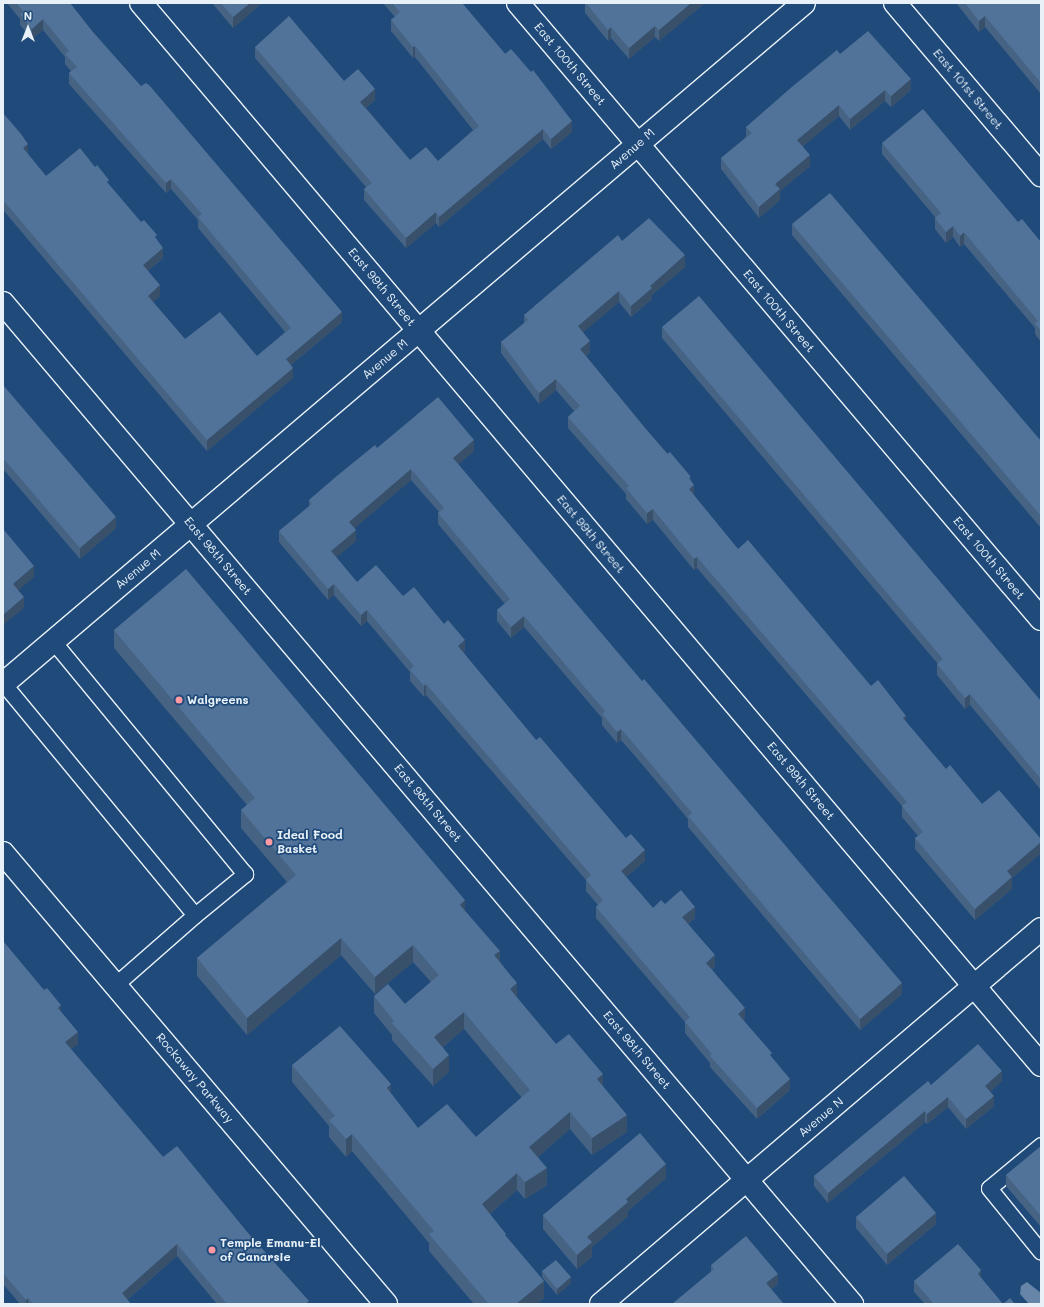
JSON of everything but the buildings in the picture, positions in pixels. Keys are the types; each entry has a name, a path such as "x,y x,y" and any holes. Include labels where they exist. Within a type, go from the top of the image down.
{"street":[{"name":"East 99th Street","path":"141,3 1041,1065"},
{"name":"East 100th Street","path":"518,3 1041,619"},
{"name":"Avenue M","path":"3,684 804,3"},
{"name":"East 101st Street","path":"895,3 1041,175"},
{"name":"East 98th Street","path":"3,303 852,1304"},
{"name":"Rockaway Parkway","path":"3,853 386,1304"},
{"name":"Avenue N","path":"601,1304 1041,929"}],"lane":[{"path":"53,642 245,874 195,915 115,985"},
{"path":"3,684 195,915"},
{"path":"1041,1145 989,1188 1041,1252"}],"water":[{"path":"1027,1282 1041,1293 1041,1304 1029,1304 1020,1294 1021,1286"}],"place":[{"name":"Walgreens","path":"179,700"},
{"name":"Ideal Food Basket","path":"269,842"},
{"name":"Temple Emanu-El of Canarsie","path":"212,1250"}]}
